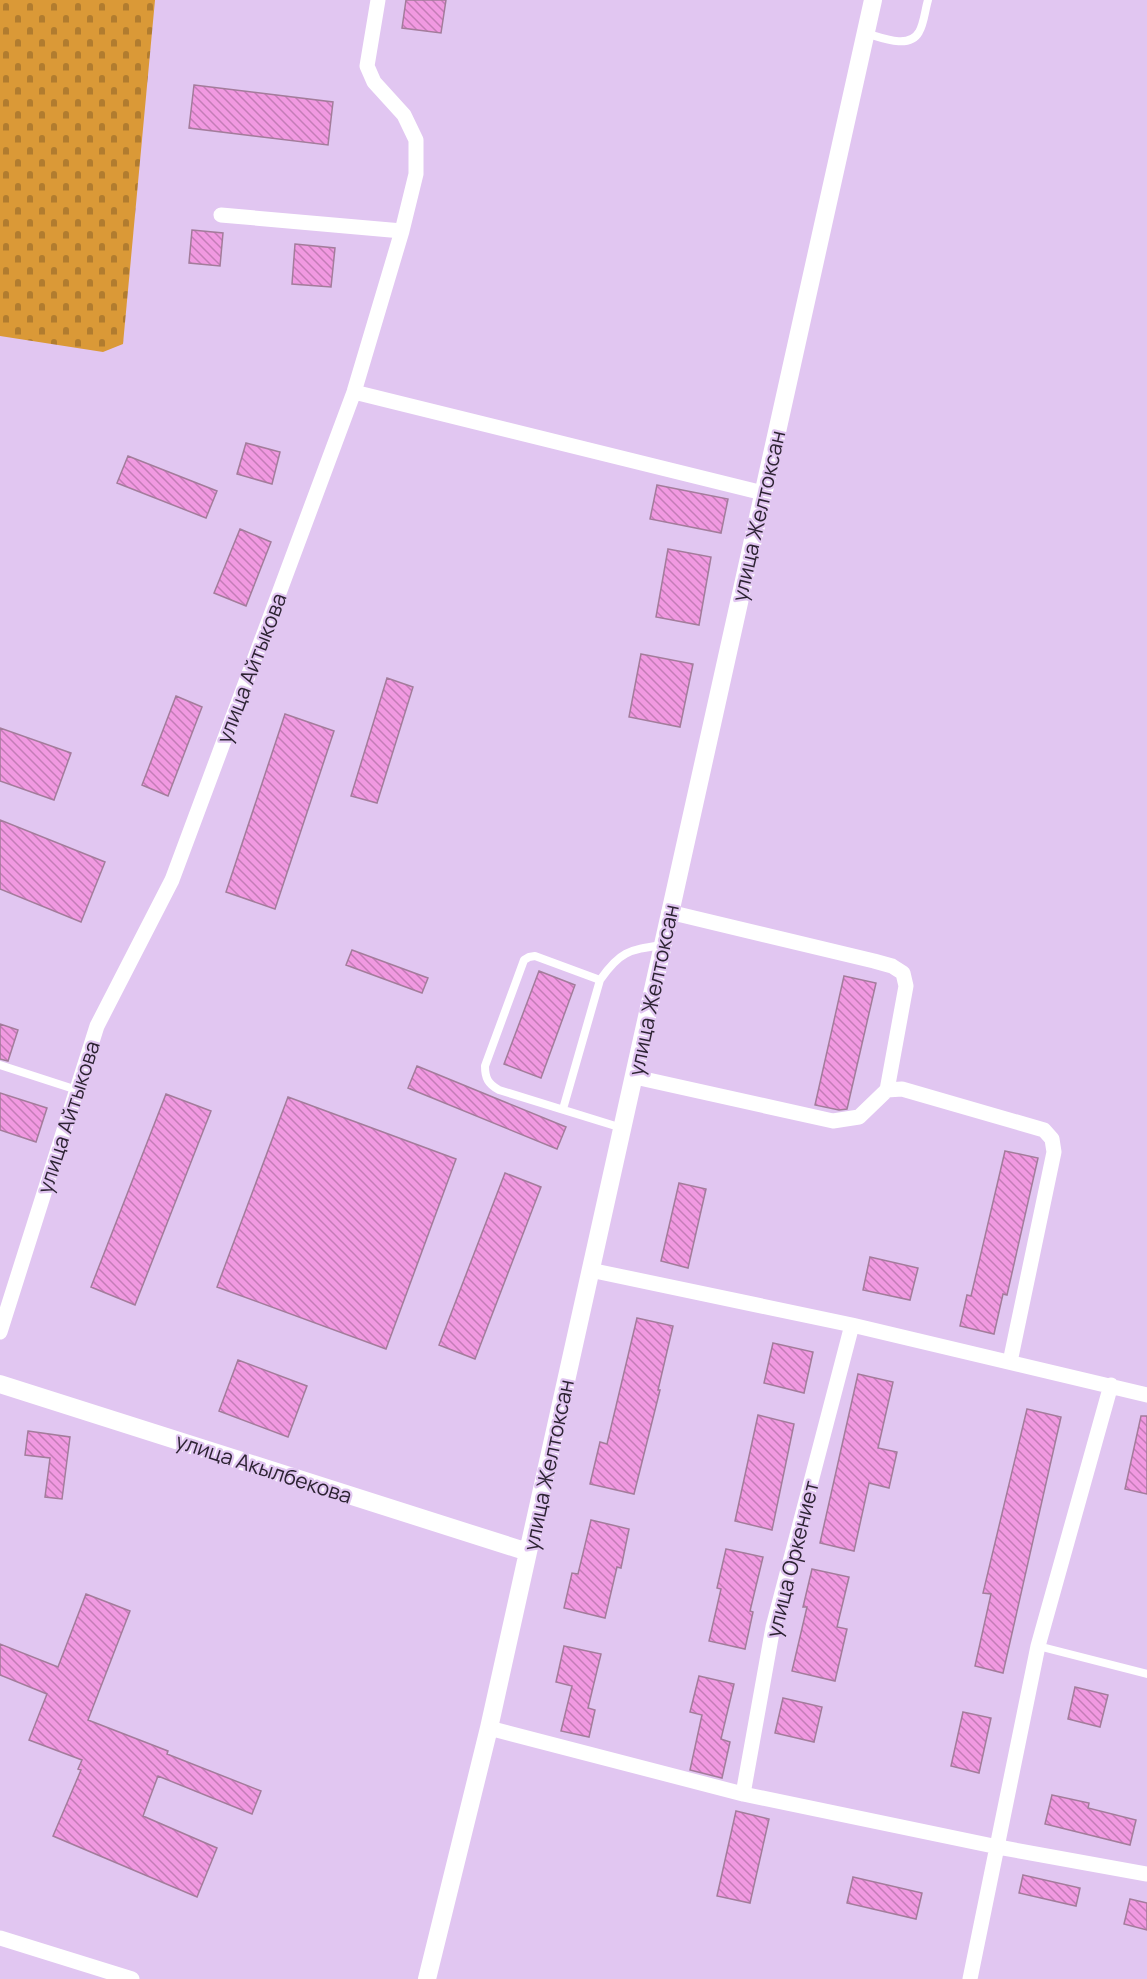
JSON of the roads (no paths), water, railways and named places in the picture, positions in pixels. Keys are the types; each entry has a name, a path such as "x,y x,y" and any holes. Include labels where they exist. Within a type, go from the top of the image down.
{"street":[{"name":"улица Айтыкова","path":"0,1332 97,1026 172,880 354,392 402,231 416,174 416,140 404,115 374,82 367,66 378,0"},
{"name":"улица Желтоксан","path":"427,1979 489,1728 873,0"},
{"path":"221,215 402,231"},
{"path":"354,392 763,493"},
{"path":"635,1077 833,1121 859,1117 887,1090 906,986 903,973 892,966 874,961 669,912"},
{"path":"887,1090 913,1091 1044,1130 1052,1139 1054,1152 1010,1362"},
{"path":"590,1270 852,1326 1147,1395"},
{"name":"улица Оркениет","path":"743,1794 773,1627 852,1326"},
{"name":"улица Акылбекова","path":"0,1384 528,1552"},
{"path":"970,1979 1038,1646 1111,1385"},
{"path":"489,1728 743,1794 1147,1874"},
{"path":"0,1938 132,1979"}],"lane":[{"path":"865,33 898,41 908,41 920,31 928,0"},
{"path":"563,1109 600,980 614,962 629,950 662,945"},
{"path":"600,980 536,956 524,960 485,1066 485,1077 499,1090 622,1128"},
{"path":"0,1065 77,1090"},
{"path":"1038,1646 1147,1674"}]}
